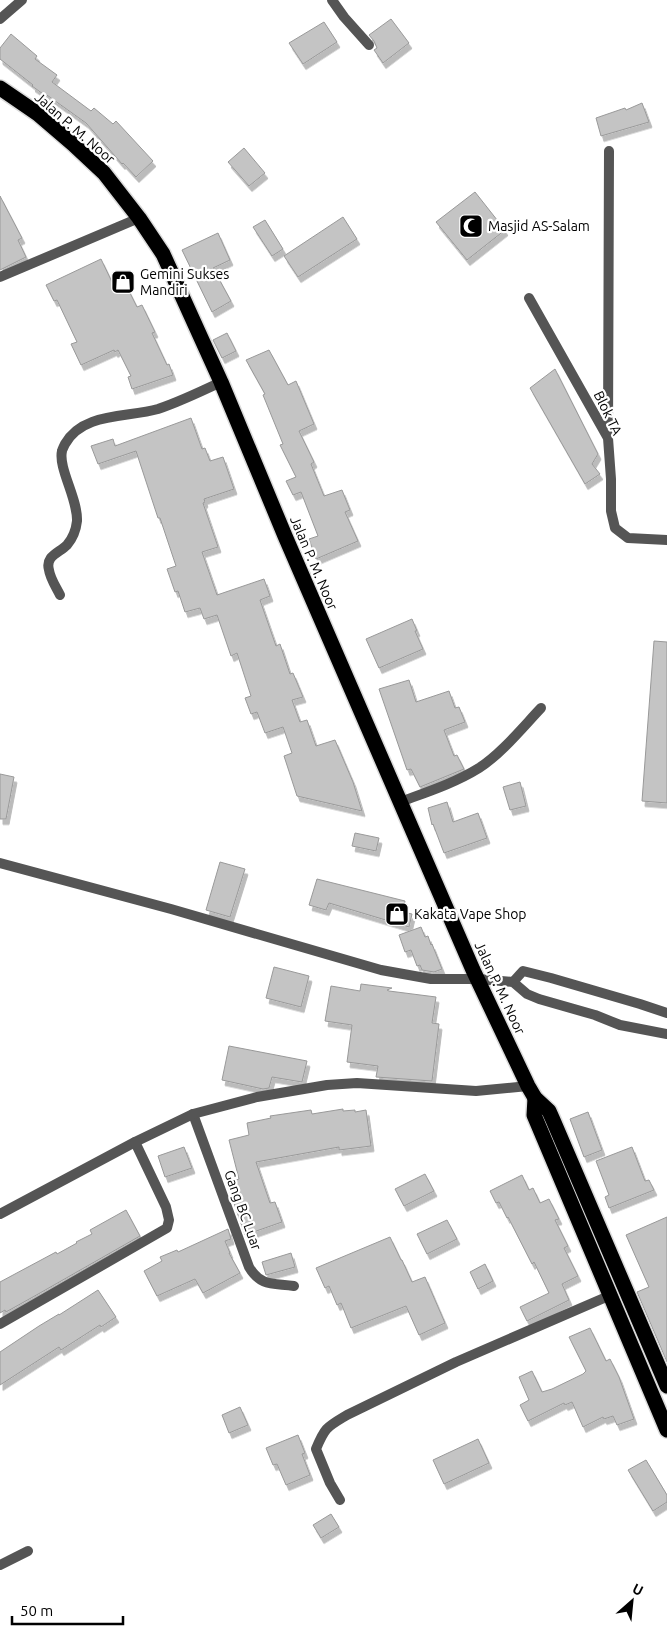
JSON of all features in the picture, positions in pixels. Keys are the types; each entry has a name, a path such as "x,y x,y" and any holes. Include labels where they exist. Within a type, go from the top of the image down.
{"highway":[{"name":"Jalan P. M. Noor","path":"0,88 38,114 104,173 139,218 163,254 221,382 288,546 478,979 532,1092 549,1112 553,1120 667,1386"},
{"name":"Jalan P. M. Noor","path":"532,1092 534,1115 667,1430"},
{"path":"625,1330 640,1324"}],"street":[{"path":"0,19 22,0"},
{"path":"332,0 344,17 370,45"},
{"path":"608,438 609,152"},
{"path":"0,277 139,218"},
{"name":"Blok TA","path":"529,298 608,438 611,511 614,528 628,538 667,540"},
{"path":"60,595 48,570 49,560 56,552 66,546 74,536 77,523 77,510 62,462 62,450 69,437 84,424 156,409 178,402 221,382"},
{"path":"400,802 442,786 480,768 541,708"},
{"path":"0,863 171,909 382,970 431,979 478,979 513,982 527,994 595,1015 620,1025 667,1034"},
{"path":"513,982 523,971 667,1013"},
{"path":"0,1214 135,1142 193,1114 257,1098 327,1085 357,1083 532,1092"},
{"name":"Gang BC Luar","path":"193,1114 249,1267 259,1280 269,1284 294,1286"},
{"path":"0,1324 167,1228 169,1220 166,1207 135,1142"},
{"path":"340,1500 330,1483 316,1449 323,1431 332,1424 456,1362 610,1295"},
{"path":"0,1565 28,1551"}],"building":[{"path":"391,19 409,43 383,63 374,50 377,48 369,35"},
{"path":"324,22 337,42 303,64 289,43"},
{"path":"11,34 37,56 35,59 57,75 52,82 91,111 94,108 113,124 116,121 153,161 136,177 86,123 32,86 0,59 0,48"},
{"path":"642,103 649,122 601,136 596,118 625,108 626,110"},
{"path":"244,148 265,173 249,186 228,162"},
{"name":"Masjid AS-Salam","path":"475,192 505,230 467,260 436,222"},
{"path":"0,196 22,238 18,240 26,257 0,270"},
{"path":"343,217 357,239 298,277 284,256"},
{"path":"265,220 283,249 272,256 253,227"},
{"path":"218,233 230,260 213,268 231,301 212,312 182,250"},
{"path":"101,259 112,282 122,277 137,307 142,305 155,332 152,333 173,375 132,389 128,377 131,376 118,350 115,352 114,350 81,365 71,344 77,342 57,300 54,301 46,285"},
{"path":"227,333 236,351 222,358 213,340"},
{"path":"269,350 288,385 296,381 314,424 299,431 314,462 311,464 324,496 342,490 350,510 345,512 358,541 316,559 309,539 318,536 301,492 293,495 286,481 296,477 280,445 283,444 263,395 265,394 246,360"},
{"path":"555,369 598,454 592,464 600,474 585,484 530,388"},
{"path":"191,418 202,449 205,448 210,461 223,457 234,489 204,499 205,502 203,503 218,547 202,552 217,595 264,579 270,596 260,600 276,646 280,644 290,674 293,673 303,697 292,700 300,722 307,720 316,746 335,740 353,782 362,811 297,796 284,756 292,753 283,727 265,733 257,712 251,714 245,698 251,696 237,653 231,656 217,615 204,619 200,608 185,612 178,591 175,592 167,569 176,566 136,451 98,464 91,446 113,439 115,446"},
{"path":"412,619 423,649 379,668 366,639"},
{"path":"654,641 667,642 667,803 642,801"},
{"path":"409,680 416,702 449,691 455,708 459,707 465,722 444,730 454,756 457,755 464,769 420,787 411,769 407,770 379,689"},
{"path":"0,774 14,777 6,819 0,819"},
{"path":"520,782 526,806 510,810 503,787"},
{"path":"447,802 453,822 478,813 487,838 444,853 432,825 428,808"},
{"path":"355,833 379,838 376,851 352,846"},
{"path":"220,862 245,869 230,917 206,910"},
{"path":"317,879 405,901 403,912 412,914 409,927 329,903 326,910 309,905"},
{"path":"421,927 425,937 428,936 432,944 442,969 434,972 422,970 420,965 417,966 411,950 405,952 399,935"},
{"path":"274,967 309,976 301,1007 266,998"},
{"path":"361,984 392,988 387,990 389,991 436,997 432,1023 439,1024 432,1081 376,1077 378,1066 347,1062 352,1025 325,1021 331,986 360,991"},
{"path":"229,1046 307,1061 302,1082 272,1077 269,1088 263,1089 222,1080"},
{"path":"343,1109 343,1111 355,1110 355,1112 366,1110 371,1146 339,1150 339,1147 256,1162 270,1203 275,1202 282,1222 245,1235 227,1183 239,1179 229,1140 249,1135 247,1123 271,1118 270,1116 311,1110 312,1114"},
{"path":"588,1112 602,1150 584,1157 570,1119"},
{"path":"184,1147 192,1168 165,1177 158,1156"},
{"path":"632,1147 645,1181 649,1180 654,1190 609,1208 605,1197 609,1195 596,1161"},
{"path":"425,1174 434,1191 404,1206 395,1189"},
{"path":"522,1175 529,1190 533,1188 540,1203 549,1199 559,1219 555,1220 568,1246 564,1248 578,1276 562,1284 569,1300 527,1321 520,1307 549,1293 534,1262 532,1264 508,1217 499,1202 496,1203 490,1191"},
{"path":"126,1210 140,1236 6,1312 5,1310 0,1313 0,1282 77,1243 92,1234 90,1230"},
{"path":"667,1217 667,1362 637,1292 649,1287 626,1235"},
{"path":"447,1220 457,1239 427,1254 417,1234"},
{"path":"228,1229 231,1239 225,1241 240,1273 203,1293 195,1279 157,1296 144,1271 162,1261 160,1257 177,1250 178,1252"},
{"path":"390,1237 412,1282 425,1277 445,1323 419,1335 406,1306 351,1328 341,1303 337,1305 329,1286 325,1288 316,1268"},
{"path":"291,1253 295,1267 266,1275 262,1262"},
{"path":"485,1264 493,1281 478,1289 470,1272"},
{"path":"98,1290 116,1317 61,1350 59,1347 0,1385 0,1352"},
{"path":"590,1328 606,1361 610,1359 619,1377 634,1419 617,1425 613,1416 604,1419 603,1417 583,1427 572,1402 565,1405 564,1403 528,1421 520,1405 529,1400 519,1377 532,1371 542,1392 583,1374 586,1371 569,1337"},
{"path":"240,1407 248,1425 229,1433 222,1415"},
{"path":"298,1435 305,1453 302,1454 310,1475 286,1485 277,1464 273,1465 266,1448"},
{"path":"478,1439 489,1463 444,1484 433,1460"},
{"path":"646,1460 667,1495 667,1502 653,1511 628,1470"},
{"path":"331,1514 339,1527 321,1538 313,1525"}],"place":[{"name":"Masjid AS-Salam","path":"471,226"},
{"name":"Gemini Sukses Mandiri","path":"123,282"},
{"name":"Kakata Vape Shop","path":"397,914"}]}
